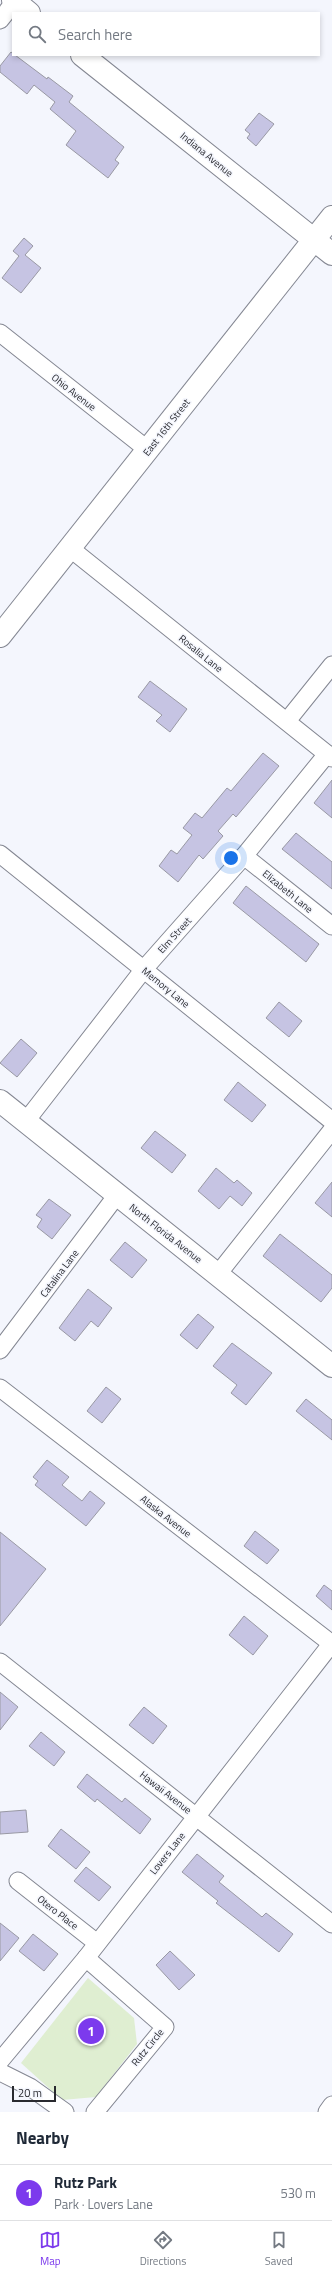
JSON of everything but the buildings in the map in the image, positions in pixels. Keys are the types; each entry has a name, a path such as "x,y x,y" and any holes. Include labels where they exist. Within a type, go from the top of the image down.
{"street":[{"path":"0,20 18,4"},
{"name":"Indiana Avenue","path":"83,56 332,254"},
{"name":"East 16th Street","path":"0,636 71,549 332,217"},
{"name":"Ohio Avenue","path":"0,333 148,450"},
{"name":"Rosalia Lane","path":"71,549 329,756"},
{"path":"287,722 332,666"},
{"name":"Elm Street","path":"26,1121 144,969 244,856 329,756"},
{"name":"Memory Lane","path":"0,854 332,1121"},
{"name":"Elizabeth Lane","path":"244,856 332,926"},
{"name":"North Florida Avenue","path":"0,1101 332,1366"},
{"path":"218,1274 329,1140"},
{"name":"Catalina Lane","path":"0,1350 117,1195"},
{"name":"Alaska Avenue","path":"0,1388 332,1644"},
{"name":"Lovers Lane","path":"0,2061 86,1958 332,1644"},
{"name":"Hawaii Avenue","path":"0,1662 332,1924"},
{"name":"Otero Place","path":"18,1881 97,1943"},
{"name":"Rutz Circle","path":"86,1958 165,2027 95,2112"},
{"path":"0,2072 30,2087 65,2112"},
{"path":"327,2112 332,2105"}],"green space":[{"path":"88,1978 134,2018 137,2044 96,2097 62,2100 21,2063"}],"place":[{"name":"Rutz Park","path":"91,2031"}]}
